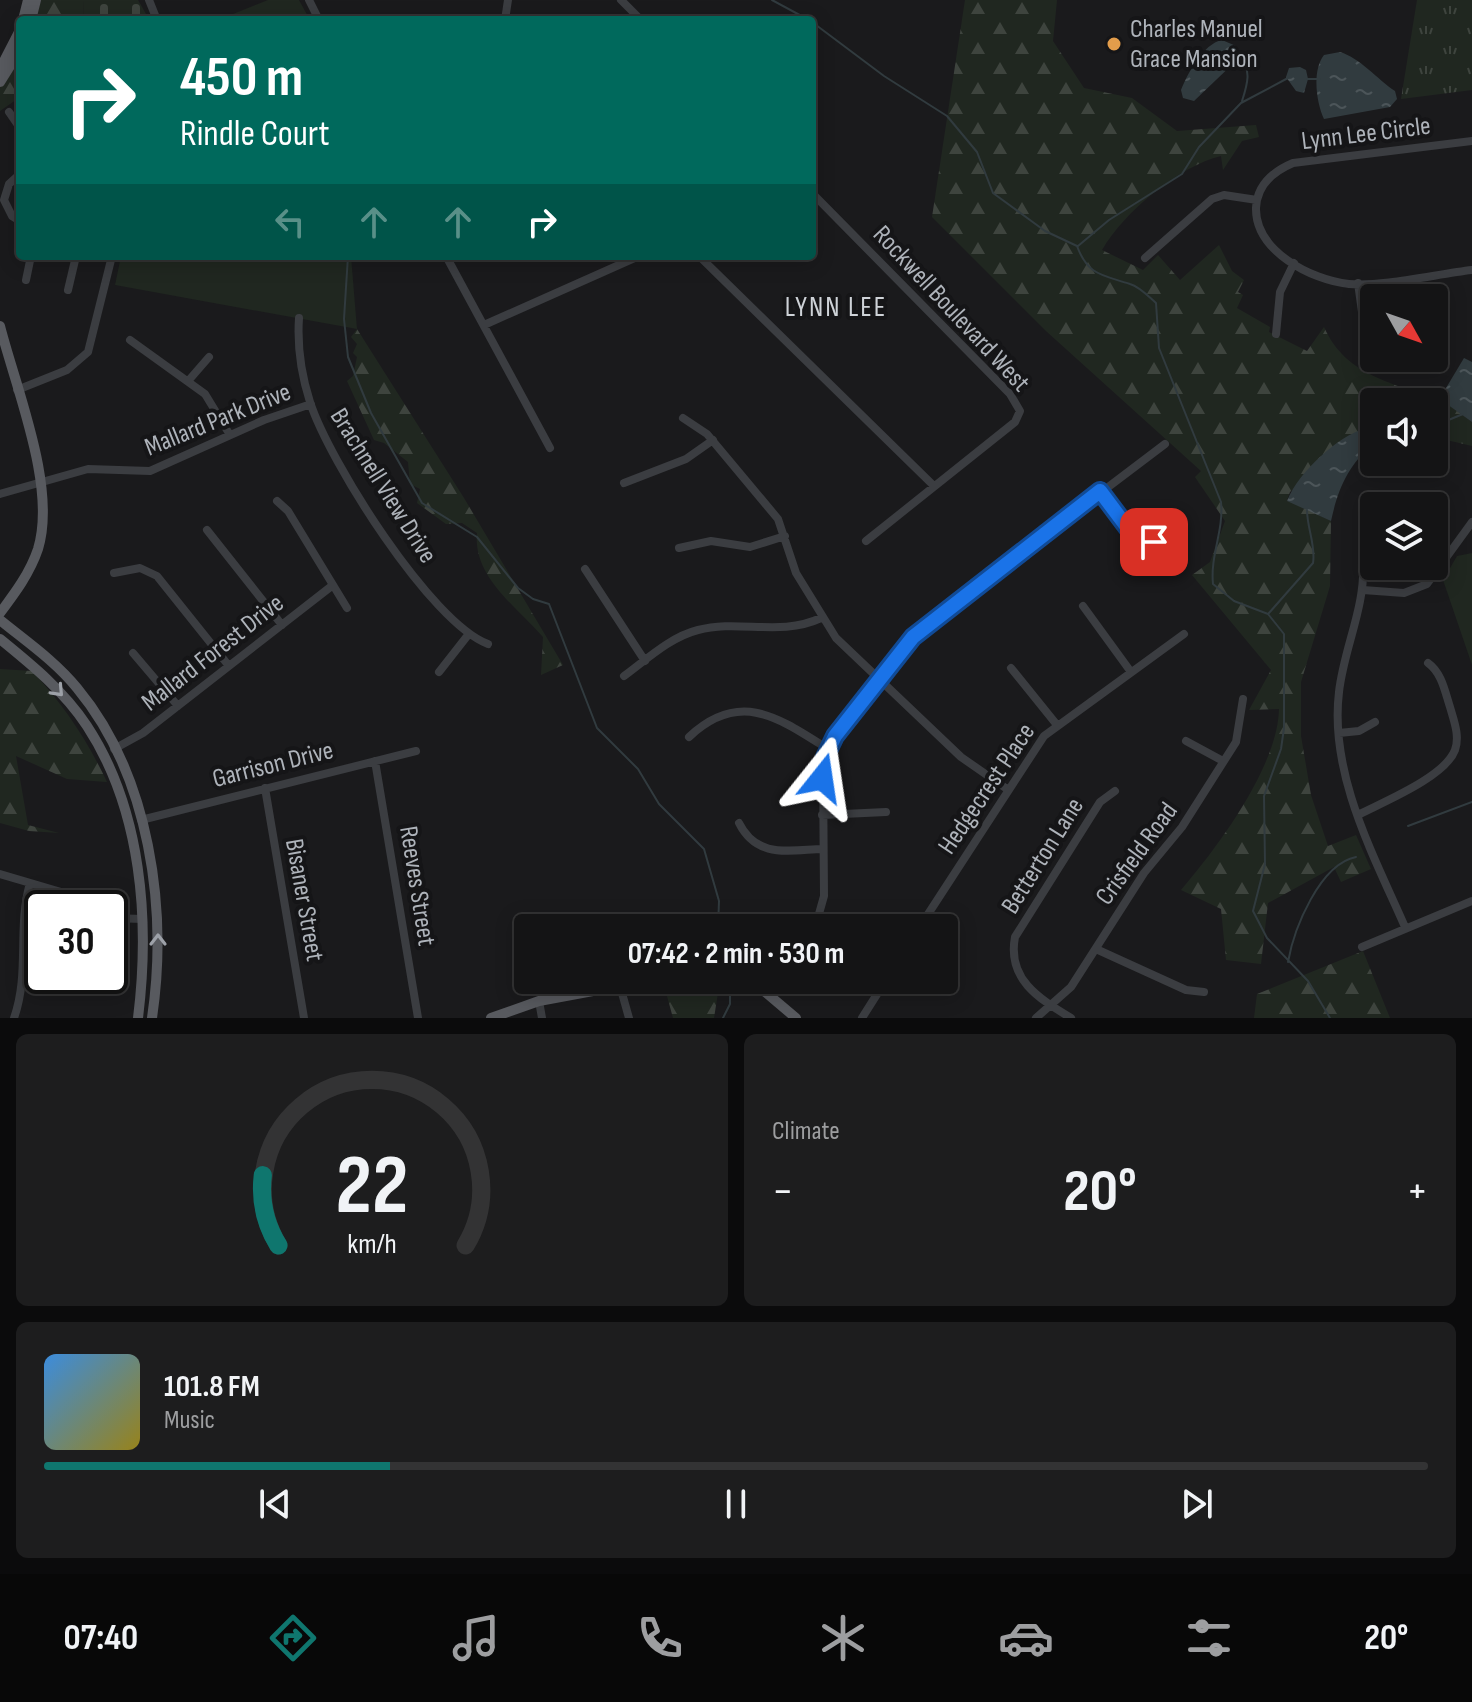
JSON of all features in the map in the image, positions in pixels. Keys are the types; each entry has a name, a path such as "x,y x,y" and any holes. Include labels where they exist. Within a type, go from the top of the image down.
{"main road":[{"path":"0,69 16,38"},
{"path":"0,82 16,56"},
{"path":"0,326 41,480 43,525 38,547 24,580 0,613"},
{"path":"0,620 44,655 76,687 114,749 141,820 157,915 158,960 152,1018"},
{"path":"0,639 60,691 89,728 103,755 131,836 143,919 138,1018"},
{"path":"491,1018 539,1001 577,994"},
{"path":"769,994 796,1018"}],"street":[{"path":"621,0 637,16"},
{"path":"9,112 16,122"},
{"name":"Lynn Lee Circle","path":"1257,200 1272,174 1293,163 1472,141"},
{"path":"2,205 3,188"},
{"path":"1145,258 1212,199 1224,195 1257,200 1258,226 1268,244 1294,263 1325,278 1358,283 1472,270"},
{"name":"Rockwell Boulevard West","path":"816,197 1019,407 1015,422 866,541"},
{"path":"26,280 30,260"},
{"path":"68,290 75,260"},
{"path":"17,390 67,370 88,352 111,260"},
{"path":"448,260 550,448"},
{"path":"484,325 630,260"},
{"path":"703,260 934,486"},
{"path":"1276,334 1280,292 1294,263"},
{"path":"1358,283 1360,298"},
{"name":"Brachnell View Drive","path":"299,318 299,362 311,404 330,446 385,535 432,601 468,635 488,644"},
{"path":"130,340 189,380 213,402 230,435"},
{"path":"189,380 209,357"},
{"name":"Mallard Park Drive","path":"0,494 41,480 93,468 150,471 230,435 311,404"},
{"path":"683,418 713,440 778,519 796,573 836,638 961,757 1007,789"},
{"path":"624,483 686,459 713,440"},
{"path":"820,914 824,900 822,778 828,749 880,679 926,625 1165,444"},
{"path":"1100,491 1133,535 1154,542 1165,536"},
{"path":"277,501 288,511 347,608"},
{"path":"1363,590 1404,593 1427,584 1443,566 1465,527 1472,522"},
{"path":"207,530 282,625"},
{"path":"679,548 711,541 750,547 785,536"},
{"path":"114,573 140,568 157,576 229,666"},
{"path":"585,569 645,661"},
{"path":"1363,580 1342,668 1339,733 1358,815 1405,927"},
{"name":"Mallard Forest Drive","path":"114,749 143,733 333,585"},
{"path":"1083,606 1131,672"},
{"path":"624,676 678,638 700,629 789,629 821,618"},
{"name":"Hedgecrest Place","path":"928,914 1033,749 1057,725 1184,634"},
{"path":"439,672 468,635"},
{"path":"133,653 178,706"},
{"path":"1358,815 1438,771 1455,749 1455,726 1444,690 1437,672 1428,663"},
{"path":"1011,668 1057,725"},
{"name":"Crisfield Road","path":"1036,1018 1071,987 1144,873 1182,827 1239,735 1243,699"},
{"path":"689,737 709,720 722,714 767,714 784,720 828,749"},
{"path":"1339,733 1359,731 1375,722"},
{"path":"1186,741 1223,761"},
{"name":"Garrison Drive","path":"141,820 416,751"},
{"name":"Reeves Street","path":"375,761 418,1018"},
{"name":"Bisaner Street","path":"265,788 304,1018"},
{"name":"Betterton Lane","path":"1071,1018 1051,1006 1019,976 1012,961 1015,937 1100,802 1115,791"},
{"path":"822,815 886,812"},
{"path":"739,823 750,841 765,849 823,849"},
{"path":"0,874 54,890"},
{"path":"14,1018 24,973 22,915 30,883"},
{"path":"1362,947 1472,901"},
{"path":"128,919 143,919"},
{"path":"1096,949 1186,990 1204,992"},
{"path":"622,994 629,1018"},
{"path":"862,1018 877,994"},
{"path":"539,1001 542,1018"}],"green space":[{"path":"41,0 84,0 83,16 37,16"},
{"path":"84,0 138,0 146,14 143,16 83,16"},
{"path":"268,0 299,0 308,16 228,16"},
{"path":"965,0 1057,0 1053,41 1084,88 1132,98 1177,131 1256,125 1259,137 1242,141 1223,170 1221,156 1188,170 1154,192 1124,221 1102,250 1143,270 1158,255 1180,280 1219,245 1232,271 1244,280 1238,292 1243,295 1237,308 1270,327 1269,332 1307,351 1324,327 1333,344 1360,369 1360,372 1404,388 1360,388 1360,431 1290,492 1287,500 1331,521 1330,586 1301,682 1301,736 1311,795 1328,846 1356,835 1371,869 1341,882 1334,867 1268,903 1261,964 1226,960 1221,909 1181,890 1244,805 1268,755 1279,709 1249,710 1271,670 1192,575 1210,562 1225,521 1195,477 1201,471 1046,331 932,217"},
{"path":"1417,0 1472,0 1472,90 1401,99"},
{"path":"16,63 16,100 0,111 0,86"},
{"path":"120,260 351,260 357,329 115,285"},
{"path":"357,329 464,498 563,665 541,675 543,637 489,577 478,549 477,533 462,523 446,524 417,503 420,489 410,484 408,462 384,443 374,440 347,381 353,376 357,357 353,353 357,344 351,337"},
{"path":"1448,405 1472,422 1472,446 1448,440"},
{"path":"1472,553 1472,665 1443,580 1448,580 1448,571 1457,556"},
{"path":"0,669 32,671 74,724 107,782 67,779 16,756 28,825 59,833 29,831 0,823"},
{"path":"1363,951 1390,1018 1254,1018 1257,994"},
{"path":"666,994 718,994 714,1018 673,1018"}],"water":[{"path":"1222,40 1236,46 1239,58 1194,101 1183,98 1181,90 1197,60 1209,47"},
{"path":"1340,52 1395,91 1397,99 1390,107 1324,119 1317,95 1318,69 1324,55"},
{"path":"1289,68 1306,70 1308,79 1304,93 1296,91 1286,77"},
{"path":"1464,358 1472,362 1472,422 1448,405 1446,388"},
{"path":"1360,430 1360,457 1345,478 1331,521 1287,501 1311,465"}],"waterway":[{"path":"772,0 802,16"},
{"path":"816,25 884,76 947,116 977,152 993,193 1045,231 1077,246 1091,269 1134,285 1156,303 1159,348 1221,502 1213,584 1234,601 1268,614 1284,634 1284,728 1281,749 1264,796 1265,864 1253,911 1267,938 1308,981 1330,1018"},
{"path":"1238,57 1247,71 1242,101"},
{"path":"1078,246 1109,220 1182,174 1199,147 1241,103 1288,78"},
{"path":"1307,79 1320,79"},
{"path":"348,260 344,319 348,357 371,413 422,503 477,537 518,588 533,599 549,604 597,728 638,769 659,804 704,849 719,901 719,914"},
{"path":"1448,420 1463,414"},
{"path":"1269,613 1313,563 1307,510"},
{"path":"1408,826 1472,802"},
{"path":"1288,962 1296,932 1320,884 1343,862 1356,857"},
{"path":"723,1018 730,1004 730,994"}],"place":[{"name":"Charles Manuel Grace Mansion","path":"1114,44"}],"district":[{"name":"LYNN LEE","path":"836,307"}],"route":[{"path":"822,778 825,757 841,726 913,637 1100,491 1133,535 1154,542"}]}
